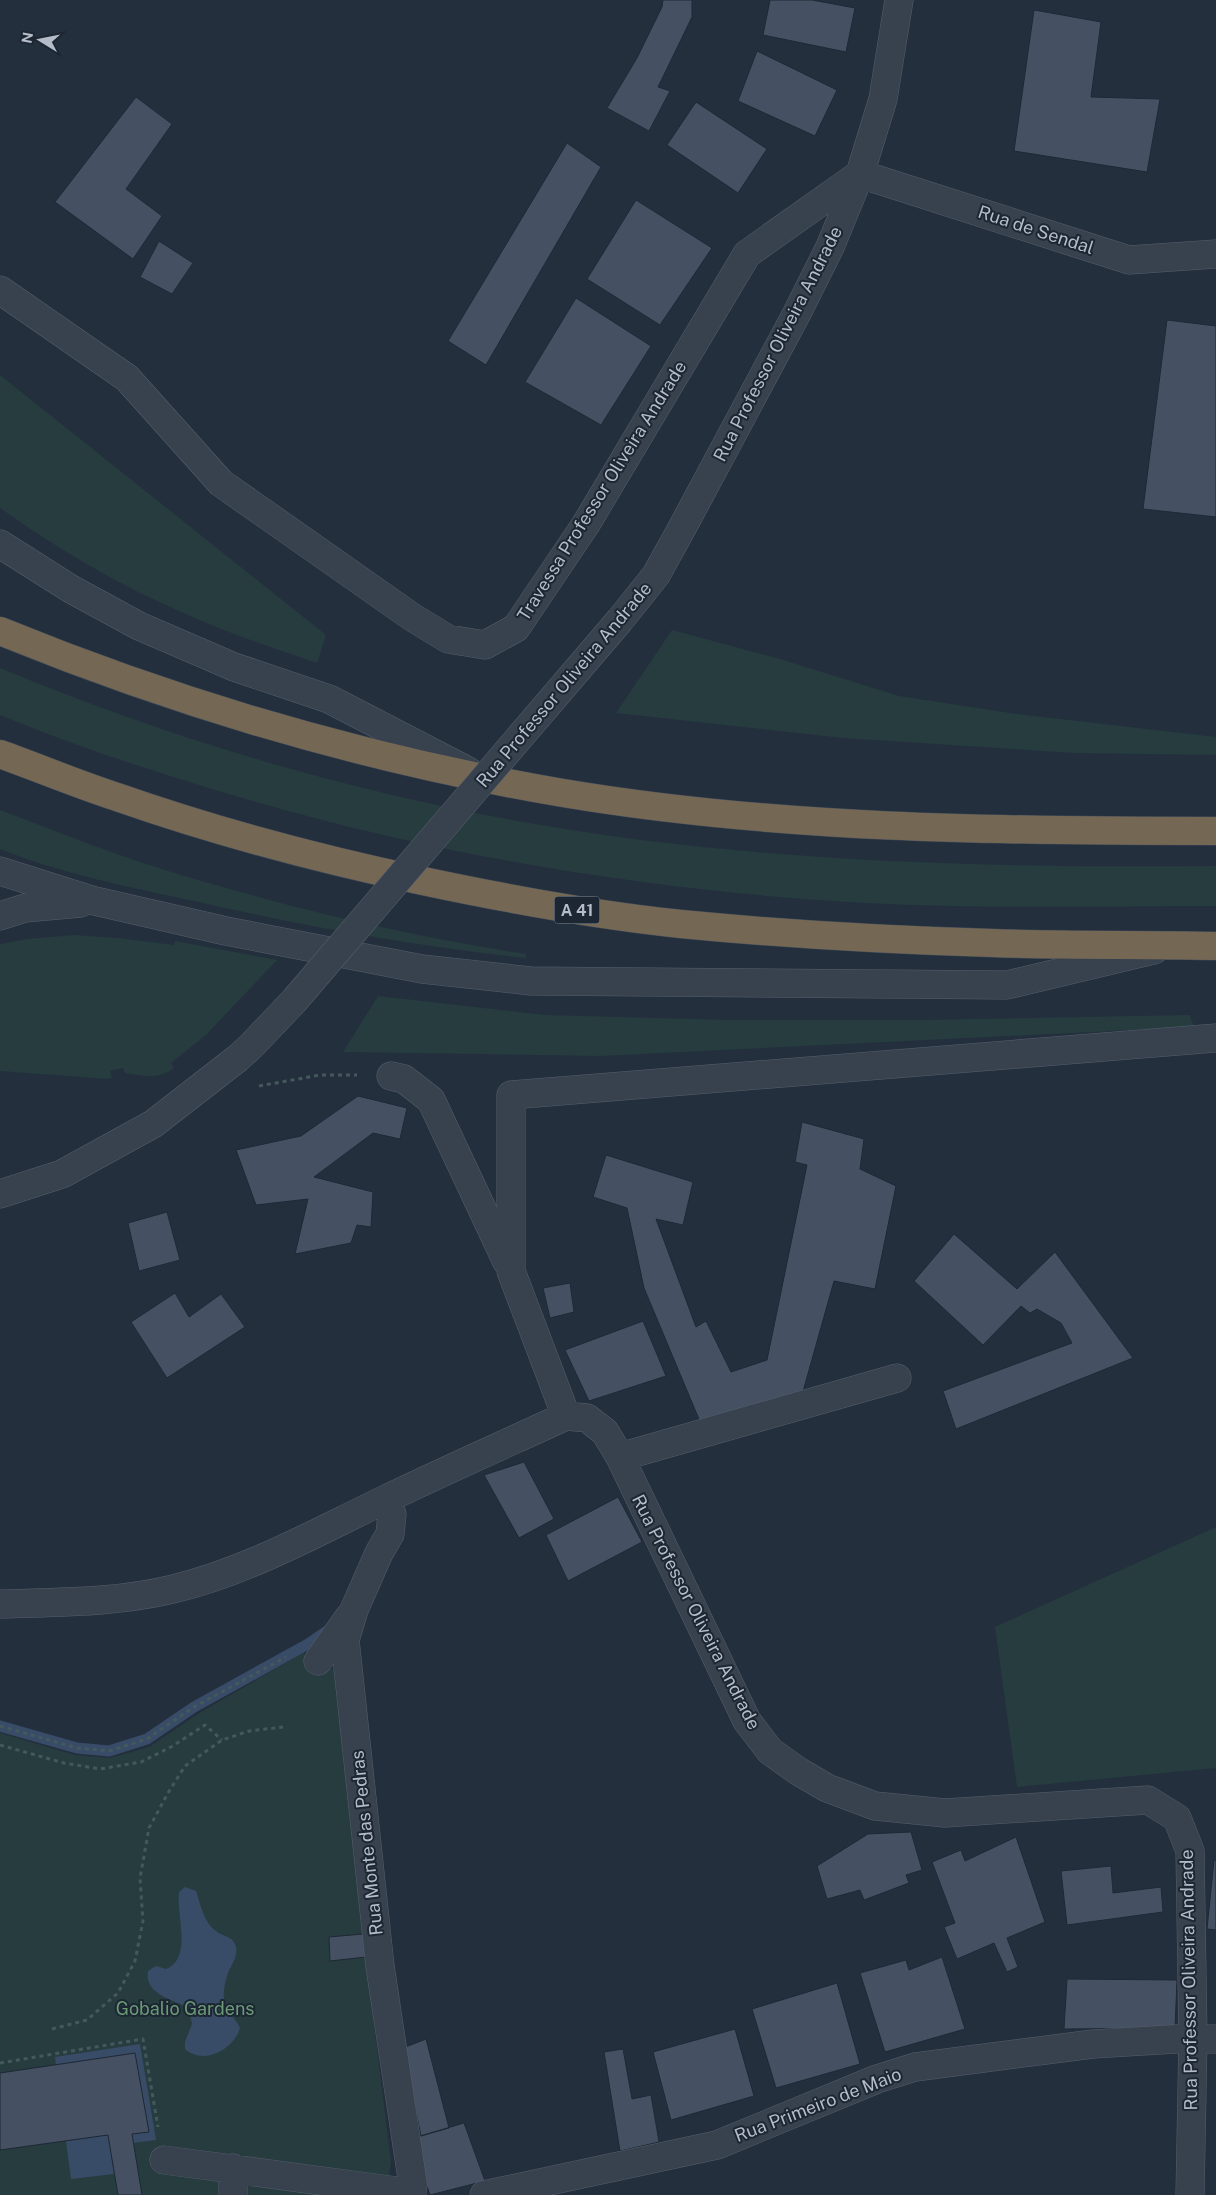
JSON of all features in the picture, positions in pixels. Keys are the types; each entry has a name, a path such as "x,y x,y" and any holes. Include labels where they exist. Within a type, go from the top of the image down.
{"highway":[{"path":"0,631 136,683 271,726 407,762 565,793 725,814 824,822 992,828 1216,831"},
{"name":"A 41","path":"0,754 116,797 222,831 358,867 517,900 678,923 825,937 995,944 1216,946"}],"street":[{"name":"Rua Professor Oliveira Andrade","path":"0,1194 62,1174 153,1124 238,1058 253,1044 301,994 620,620 656,575 731,439 826,255 860,174 883,99 899,0"},
{"name":"Rua de Sendal","path":"860,174 1130,260 1216,254"},
{"name":"Travessa Professor Oliveira Andrade","path":"0,290 127,378 221,483 412,618 448,639 485,645 516,628 586,524 747,254 860,174"},
{"path":"0,544 71,589 139,626 234,667 329,699 483,778"},
{"path":"0,871 95,901 226,931 422,969 531,981 1007,985 1174,945"},
{"path":"0,916 25,908 95,901"},
{"path":"511,1271 511,1095 1216,1038"},
{"path":"0,1604 91,1601 172,1590 232,1572 285,1549 384,1500 566,1416 511,1271 431,1100 404,1079 391,1076"},
{"path":"620,1457 897,1378"},
{"name":"Rua Professor Oliveira Andrade","path":"566,1416 587,1418 605,1432 620,1457 747,1721 770,1751 798,1771 827,1788 875,1806 945,1814 1148,1800 1177,1818 1190,1851 1205,2038 1190,2195"},
{"name":"Rua Monte das Pedras","path":"384,1500 392,1514 390,1534 379,1553 354,1610 345,1640 380,1966 413,2185 412,2194"},
{"path":"318,1661 354,1610"},
{"name":"Rua Primeiro de Maio","path":"484,2195 717,2145 877,2079 915,2068 1084,2045 1205,2038"},
{"path":"164,2160 233,2168 302,2186 412,2194"},
{"path":"233,2168 233,2195"}],"path":[{"path":"253,1088 320,1075 391,1076"},
{"path":"0,1726 76,1748 109,1751 147,1739 194,1707 290,1654"},
{"path":"0,1745 64,1763 100,1769 140,1762 171,1747 205,1725 222,1740"},
{"path":"52,2029 87,2020 118,1993 135,1961 143,1921 140,1878 149,1828 185,1766 222,1740 248,1731 283,1726"},
{"path":"0,2063 143,2039 164,2160"}],"green space":[{"path":"0,375 326,635 317,663 220,628 163,604 115,580 68,553 0,508"},
{"path":"672,630 780,659 899,696 1017,714 1216,737 1216,755 1074,753 843,738 616,713"},
{"path":"0,668 124,716 250,757 378,791 507,819 683,845 860,859 1038,866 1216,866 1216,906 954,906 867,903 784,897 618,879 454,850 373,833 212,789 105,755 26,726 0,715"},
{"path":"0,810 128,858 240,892 382,927 526,954 526,958 442,948 317,927 71,873 0,849"},
{"path":"73,935 174,945 175,941 277,960 206,1035 171,1063 174,1068 168,1072 156,1076 138,1075 125,1073 123,1068 110,1071 112,1077 108,1079 0,1071 0,944 27,939"},
{"path":"378,996 545,1015 731,1020 920,1020 1190,1015 1194,1027 600,1056 343,1052"},
{"path":"1216,1527 1216,1768 1017,1787 995,1627"},
{"name":"Gobalio Gardens","path":"303,1653 334,1670 363,1934 391,2162 386,2195 0,2195 0,1733 75,1755 110,1758 149,1747 201,1712"}],"water":[{"path":"185,1887 196,1891 208,1923 216,1931 231,1939 236,1947 235,1958 228,1972 224,1996 228,2011 240,2028 232,2043 217,2053 201,2056 185,2049 185,2042 192,2024 188,2007 160,1995 150,1985 148,1979 148,1971 156,1966 166,1969 179,1956 182,1935 179,1892"},
{"path":"140,2044 156,2140 133,2143 132,2134 149,2131 135,2053 56,2065 55,2057"},
{"path":"108,2135 114,2174 71,2179 66,2141"}],"building":[{"path":"663,0 692,0 692,17 658,87 670,91 649,131 607,108 637,58 662,7"},
{"path":"770,0 812,0 855,8 846,52 763,35"},
{"path":"1034,10 1101,22 1091,97 1160,99 1147,172 1014,151"},
{"path":"757,51 837,90 815,136 738,101"},
{"path":"136,97 172,124 126,189 162,216 133,259 55,202"},
{"path":"696,102 767,149 738,193 667,145"},
{"path":"567,143 601,167 486,365 448,341"},
{"path":"636,200 712,248 660,325 587,279"},
{"path":"159,241 193,263 172,294 140,277"},
{"path":"576,298 651,346 601,425 525,382"},
{"path":"1167,320 1216,326 1216,517 1143,509"},
{"path":"358,1096 407,1108 400,1139 373,1133 314,1177 373,1192 371,1227 357,1225 351,1243 295,1254 308,1199 256,1205 236,1150 301,1136"},
{"path":"802,1122 864,1139 860,1169 896,1186 875,1289 834,1281 802,1395 701,1424 644,1288 627,1208 593,1197 606,1155 693,1182 683,1225 656,1219 696,1327 706,1321 731,1372 767,1360 807,1165 795,1162"},
{"path":"167,1212 180,1260 139,1271 128,1223"},
{"path":"954,1234 1017,1289 1055,1252 1133,1358 956,1429 943,1391 1072,1343 1061,1323 1037,1309 1030,1313 1021,1306 983,1345 914,1281"},
{"path":"570,1283 574,1312 550,1318 543,1288"},
{"path":"175,1293 189,1317 221,1294 245,1327 167,1378 131,1322"},
{"path":"643,1321 666,1376 589,1401 565,1350"},
{"path":"524,1462 554,1519 519,1538 484,1475"},
{"path":"618,1497 642,1542 568,1581 546,1535"},
{"path":"911,1832 922,1870 906,1875 909,1883 864,1900 860,1890 827,1899 817,1866 868,1834"},
{"path":"1016,1837 1045,1922 1007,1938 1018,1967 1007,1972 994,1943 957,1959 944,1927 955,1923 932,1862 961,1850 965,1861"},
{"path":"1214,1860 1216,1860 1216,1930 1207,1929"},
{"path":"1111,1866 1113,1893 1161,1887 1163,1912 1067,1925 1061,1871"},
{"path":"363,1934 366,1957 330,1961 329,1937"},
{"path":"942,1957 965,2029 885,2052 860,1973 906,1960 909,1970"},
{"path":"1067,1979 1177,1980 1175,2028 1064,2029"},
{"path":"837,1983 860,2064 776,2088 752,2009"},
{"path":"735,2029 754,2096 671,2120 653,2052"},
{"path":"426,2039 449,2128 421,2136 403,2048"},
{"path":"623,2049 632,2099 651,2095 659,2142 620,2151 604,2052"},
{"path":"135,2053 149,2132 132,2134 142,2195 118,2195 108,2135 0,2150 0,2073"},
{"path":"464,2123 485,2181 430,2195 410,2139"}],"waterway":[{"path":"0,1726 77,1748 109,1751 147,1739 194,1707 308,1644 330,1629"}]}
